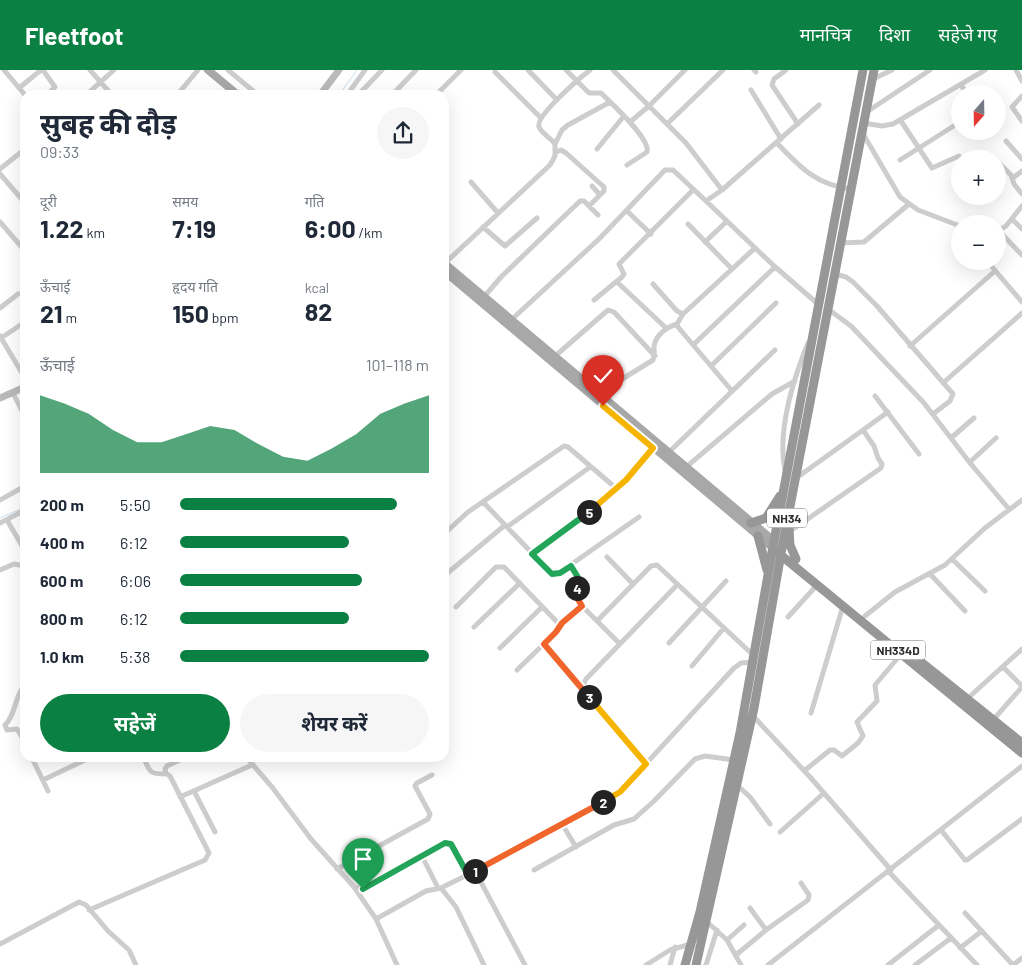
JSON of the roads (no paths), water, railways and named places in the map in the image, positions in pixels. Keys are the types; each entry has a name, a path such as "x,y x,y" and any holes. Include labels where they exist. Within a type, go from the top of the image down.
{"highway":[{"name":"NH34","path":"696,965 752,716 778,575 777,548 784,488 790,478 828,309 874,70"},
{"name":"NH34","path":"685,965 734,760 767,577 788,514 790,478 818,304 862,74"},
{"path":"751,523 766,518 784,488"},
{"path":"778,575 784,568 796,564 790,545 788,514"},
{"path":"758,536 765,559 767,577"},
{"name":"NH334D","path":"777,548 865,616 1022,753"},
{"name":"NH334D","path":"796,564 817,585 902,653 952,691 967,699 1022,744"}],"main road":[{"path":"208,70 232,90"},
{"path":"324,90 339,70"},
{"path":"449,270 751,523 777,548"},
{"path":"449,270 653,448 758,536 777,548"},
{"path":"0,398 20,390"}],"street":[{"path":"4,70 19,88 42,70 55,87 52,90"},
{"path":"90,70 107,90"},
{"path":"91,90 114,70"},
{"path":"181,90 198,70"},
{"path":"228,70 252,90"},
{"path":"351,90 365,70"},
{"path":"362,90 382,70"},
{"path":"397,90 416,70"},
{"path":"441,90 461,70"},
{"path":"494,71 503,70"},
{"path":"528,70 557,100"},
{"path":"566,70 589,93 599,92 610,102 630,122 648,149 647,152 627,165"},
{"path":"555,144 539,127 541,118 576,81 590,70"},
{"path":"613,70 686,143 722,190"},
{"path":"618,76 623,70"},
{"path":"630,122 649,106 684,70"},
{"path":"667,124 724,70"},
{"path":"786,70 774,79 772,85 798,124"},
{"path":"862,74 872,81 885,72 892,70"},
{"path":"865,114 930,70"},
{"path":"961,85 985,70"},
{"path":"1016,70 1022,81"},
{"path":"494,71 541,118"},
{"path":"751,90 779,141 810,175 824,183 851,189"},
{"path":"951,91 901,121 888,126 862,128 896,191 909,204 933,217 951,223"},
{"path":"1022,96 1012,108 1022,121"},
{"path":"449,261 550,165 556,152 555,144 562,130 568,124 610,102"},
{"path":"706,200 722,190 819,105"},
{"path":"597,149 624,116"},
{"path":"901,121 932,168 951,160"},
{"path":"900,160 951,127"},
{"path":"1006,141 1022,159"},
{"path":"556,152 563,151 602,183 605,188 590,206"},
{"path":"0,169 20,154"},
{"path":"510,321 599,239 654,180 669,168 706,200 775,267 818,304"},
{"path":"1006,171 1013,178 1015,185 1022,194"},
{"path":"1013,178 1022,171"},
{"path":"0,174 20,197"},
{"path":"472,182 498,213"},
{"path":"592,186 600,195"},
{"path":"594,300 617,282 624,274 620,264 693,190"},
{"path":"483,298 580,201 584,201 598,215"},
{"path":"840,243 864,242 909,204"},
{"path":"1006,224 1022,206"},
{"path":"627,211 651,234"},
{"path":"484,227 505,246 537,218"},
{"path":"1012,218 1022,229"},
{"path":"705,242 727,221"},
{"path":"0,222 20,245"},
{"path":"688,224 732,269"},
{"path":"1006,239 1022,255"},
{"path":"601,397 619,382 651,362 654,356 655,344 666,328 677,324 683,314 755,248"},
{"path":"693,345 775,267"},
{"path":"910,346 995,271 1022,302"},
{"path":"835,274 846,277 853,282 877,306 953,394 952,399 933,414"},
{"path":"617,282 666,328"},
{"path":"653,284 677,311 683,314"},
{"path":"0,308 18,294"},
{"path":"711,366 776,303"},
{"path":"828,309 851,326 933,414 1009,509"},
{"path":"554,358 608,310 614,312 654,356"},
{"path":"943,382 1022,312"},
{"path":"677,324 732,391"},
{"path":"20,325 1,337 20,369"},
{"path":"814,328 795,381 782,447 790,478 888,412"},
{"path":"668,453 775,350"},
{"path":"686,468 772,394 795,381"},
{"path":"13,393 20,406"},
{"path":"875,396 919,454"},
{"path":"952,438 974,418"},
{"path":"789,532 881,468 882,464 874,446 863,430"},
{"path":"970,462 996,438"},
{"path":"449,530 483,502 560,447 568,447 617,489"},
{"path":"532,554 617,489 653,448"},
{"path":"449,572 506,526 590,467"},
{"path":"0,500 20,489"},
{"path":"865,616 895,592 930,574 952,559 1022,500"},
{"path":"483,502 552,574 560,573 571,566 639,517"},
{"path":"0,523 20,513"},
{"path":"7,520 20,542"},
{"path":"607,557 633,584"},
{"path":"952,559 985,591"},
{"path":"0,570 14,564 20,565"},
{"path":"376,919 426,891 439,888 468,875 620,792 734,668 753,659 660,568 653,565 597,621"},
{"path":"571,566 579,579 576,596 582,606 620,644"},
{"path":"456,607 496,567 504,567 558,623 562,623"},
{"path":"930,574 965,611"},
{"path":"669,643 726,581"},
{"path":"474,626 520,583"},
{"path":"583,690 586,680 677,585"},
{"path":"788,617 817,585"},
{"path":"517,670 556,632 562,623 582,606"},
{"path":"811,713 844,606"},
{"path":"500,648 542,607"},
{"path":"692,666 723,629"},
{"path":"544,644 646,764"},
{"path":"967,699 1022,649"},
{"path":"804,771 830,750 834,750 842,756 858,743 863,736 858,725 859,718 877,701 876,685 902,653"},
{"path":"993,720 1022,687 1003,667"},
{"path":"20,691 9,720 2,724 7,730 17,729 20,733"},
{"path":"752,716 804,771 973,964"},
{"path":"534,870 614,824 634,819 695,759 705,756 734,760"},
{"path":"36,762 48,790"},
{"path":"43,780 81,762"},
{"path":"146,762 153,774 158,776 166,774"},
{"path":"89,910 205,860 208,857 209,853 170,776 166,774 165,769 167,766 176,762"},
{"path":"250,762 272,787 311,839 354,888 376,919 397,965"},
{"path":"180,798 252,765"},
{"path":"768,965 1022,766"},
{"path":"337,869 428,819 430,814 415,786 432,774"},
{"path":"737,785 750,797 770,824"},
{"path":"194,791 215,832"},
{"path":"780,832 824,794"},
{"path":"941,830 964,860 967,860 1022,818"},
{"path":"562,824 576,847"},
{"path":"354,888 365,888 445,843 453,847 468,875"},
{"path":"422,856 439,888 456,907 484,965"},
{"path":"475,871 523,964"},
{"path":"736,955 766,930 808,900 809,895 801,883"},
{"path":"0,944 76,902 82,902 128,950 136,965"},
{"path":"750,908 766,930"},
{"path":"966,913 1013,965 1022,958"},
{"path":"706,921 727,940 741,965"},
{"path":"727,940 744,924"},
{"path":"888,965 939,925"},
{"path":"706,965 716,930"},
{"path":"960,948 982,931"},
{"path":"915,965 951,938"},
{"path":"646,965 675,947 691,943"},
{"path":"670,965 675,947"}],"waterway":[{"path":"343,90 357,70"},
{"path":"0,518 20,509"}]}
